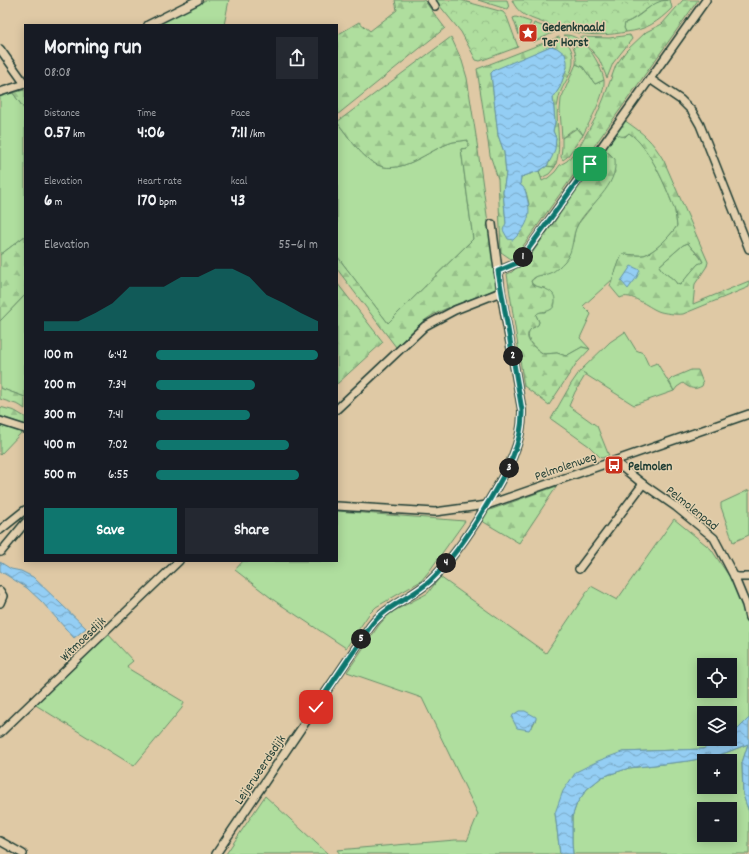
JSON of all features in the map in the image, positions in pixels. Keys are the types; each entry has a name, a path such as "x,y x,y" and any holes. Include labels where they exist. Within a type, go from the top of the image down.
{"street":[{"path":"150,24 198,0"},
{"path":"498,271 517,263 521,259 706,0"},
{"path":"0,49 24,83"},
{"path":"650,79 681,100 692,111 700,124 749,250"},
{"path":"0,92 24,84"},
{"name":"Leijerweerdsdijk","path":"216,854 370,627 380,615 430,581 457,551 474,528 508,471 520,436 522,421 521,404 501,292 492,224"},
{"path":"338,407 425,326 455,310 501,292"},
{"name":"Pelmolenweg","path":"338,506 435,512 487,505 749,414"},
{"path":"0,421 24,429"},
{"name":"Pelmolenpad","path":"614,461 676,507 714,538 734,576 746,605 749,618"},
{"path":"579,569 643,484"},
{"path":"0,530 24,511"},
{"path":"0,551 1,552 24,524"},
{"name":"Witmoesdijk","path":"0,733 178,562"},
{"path":"734,576 749,576"},
{"path":"0,591 3,596 0,603"},
{"path":"0,841 23,854"}],"green space":[{"path":"206,0 229,0 224,24 157,24"},
{"path":"395,0 424,0 445,28 338,114 338,34 359,22 370,31 397,10"},
{"path":"435,0 460,0 503,12 507,17 518,47 480,61 476,60 461,32"},
{"path":"478,0 507,0 509,8 506,9"},
{"path":"512,0 667,0 656,3 625,23 624,28 626,32 594,35 565,30 529,17 521,13"},
{"path":"659,0 670,0 672,8 662,17 646,27 626,32 624,28 625,23 639,15"},
{"path":"683,0 698,0 518,253 511,259 501,252 498,179 490,155 477,69 559,37 567,43 572,52 572,69 561,92 557,106 559,150 555,167 547,166 556,138 553,131 555,122 553,98 560,87 567,67 551,46 491,73 498,135 504,152 506,173 503,192 506,223 513,240 522,230 529,204 526,192 520,184 521,177 539,171 542,181 548,178 560,165 567,161 580,145 596,117 616,65 626,51 646,32 662,24"},
{"path":"516,17 531,22 528,29 519,35 513,18"},
{"path":"534,23 555,32 533,42 531,36 533,31 531,30"},
{"path":"564,35 578,39 584,44 595,58 604,80 595,84 583,67 576,64 574,48"},
{"path":"630,35 632,39 613,63 607,78 599,59 580,37 609,38"},
{"path":"451,37 462,61 467,78 497,288 431,316 417,326 396,347 338,270 338,257 388,323 473,239 461,149 468,148 468,140 453,142 403,165 382,167 372,162 362,154 353,144 338,121"},
{"path":"576,64 583,67 595,84 604,80 604,86 596,108 583,135 580,130 572,130 562,138 560,110 561,99"},
{"path":"24,90 24,109 13,93"},
{"path":"13,93 24,109 24,237 0,255 0,96"},
{"path":"624,120 647,138 656,148 664,161 708,262 695,284 693,304 749,281 749,287 683,314 660,312 634,298 620,298 610,286 622,254 644,255 648,253 662,243 677,226 672,202 644,147 629,133 622,136 615,133","holes":["688,243 703,262 698,264 680,285 677,284 659,266 683,245"]},
{"path":"338,123 362,154 372,162 382,167 403,165 453,142 468,140 468,148 461,149 473,239 388,323 338,257"},
{"path":"577,128 583,135 567,157 563,160 561,157 562,138"},
{"path":"615,133 625,137 629,133 644,147 672,202 677,226 662,243 648,253 644,255 622,254 613,279 583,306 591,314 580,338 590,349 582,347 566,356 557,353 544,354 531,344 528,337 530,329 535,327 539,322 536,315 539,312 545,312 545,288 537,287 532,284 531,281 537,276 549,273 573,242 575,230 578,224 600,196 615,172 611,155 604,149"},
{"path":"604,149 615,159 615,169 608,186 578,224 574,233 572,247 565,261 554,271 537,276 531,281 535,286 550,291 555,297 555,304 554,307 548,311 536,315 539,322 538,325 531,329 528,334 531,344 544,354 557,353 566,356 582,347 590,349 576,364 549,405 524,386 507,274 512,272 522,261"},
{"path":"547,166 555,167 549,174 541,178 539,171"},
{"path":"24,237 24,296 0,321 0,255"},
{"path":"688,243 703,263 698,264 680,285 677,284 659,266 683,245"},
{"path":"338,284 383,342 338,383"},
{"path":"24,296 24,397 0,388 0,321"},
{"path":"625,332 636,350 643,353 649,366 657,363 674,391 634,405 580,371 610,342"},
{"path":"691,370 698,370 703,383 702,386 692,388 683,383 674,391 669,381 672,378"},
{"path":"580,371 586,374 575,392 569,406 597,426 609,456 601,458 589,446 551,419"},
{"path":"0,388 24,397 24,408 19,405 0,399"},
{"path":"0,407 15,411 24,416 24,425 0,416"},
{"path":"0,425 22,432 0,455"},
{"path":"557,486 519,543 482,521 487,511"},
{"path":"749,490 749,535 733,542 721,503"},
{"path":"338,511 465,521 421,581 376,607 369,614 346,648 275,601 235,570 242,562 338,562"},
{"path":"674,519 711,549 731,579 749,622 749,718 737,730 737,706 697,706 697,746 709,746 703,749 622,752 555,813 560,854 340,854 337,850 455,840 467,841 478,814 422,698 347,672 386,617 394,611 428,593 440,577 546,653 591,586 617,600","holes":["512,718 536,719 532,727 516,724"]},
{"path":"107,633 133,661 127,666 129,669 184,702 182,708 134,766 34,704"},
{"path":"748,744 742,763 743,795 749,812 749,854 573,854 572,817 577,803 587,789 602,777 629,768 697,759 697,794 737,794 737,754 723,754"},
{"path":"265,796 328,854 226,854"}],"water":[{"path":"551,46 557,48 565,54 567,61 567,67 560,87 553,98 555,122 553,131 556,138 555,149 547,166 539,171 521,177 520,184 526,194 529,210 527,221 525,226 513,240 508,239 503,230 506,223 503,192 506,173 504,152 498,135 491,73 494,70"},
{"path":"631,266 640,270 637,277 628,289 621,281"},
{"path":"0,562 11,569 21,571 33,577 86,628 74,638 42,602 27,588 0,571"},
{"path":"519,711 525,711 536,717 529,730 517,728 512,718 513,715"},
{"path":"749,718 749,812 743,795 742,763 748,744 723,754 697,754 697,759 629,768 602,777 587,789 577,803 572,817 573,854 560,854 555,813 563,791 576,772 598,761 622,752 703,749 709,746 737,746 737,730"}],"place":[{"name":"Gedenknaald Ter Horst","path":"528,33"},
{"name":"Pelmolen","path":"614,465"}],"route":[{"path":"316,707 370,627 380,615 430,581 451,558 474,528 508,471 520,436 522,410 498,271 517,263 521,259 590,164"}]}
